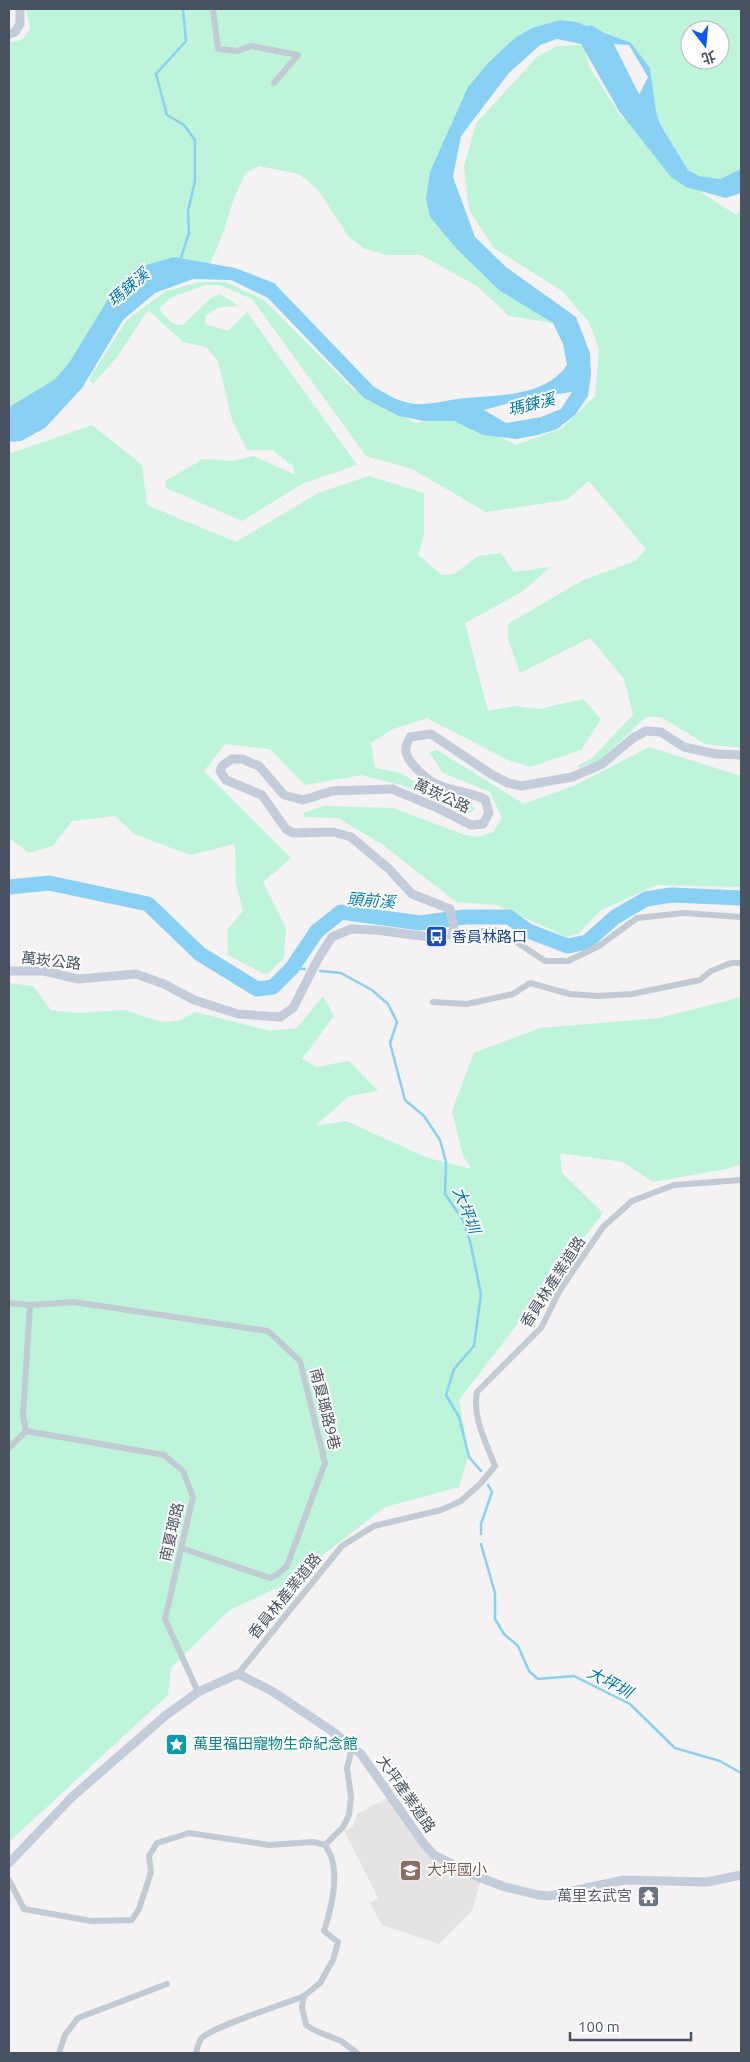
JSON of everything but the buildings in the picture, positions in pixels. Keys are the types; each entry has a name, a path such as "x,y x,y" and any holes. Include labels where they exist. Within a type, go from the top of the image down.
{"street":[{"path":"9,34 16,32 20,24 20,9"},
{"path":"213,9 218,49 238,51 251,46 298,55 274,83"},
{"name":"萬崁公路","path":"9,971 44,972 78,979 136,974 164,984 194,1000 238,1014 280,1017 293,1008 318,959 332,937 351,929 376,930 430,937 455,934 450,909 412,894 389,869 351,836 333,832 293,834 286,829 262,795 226,780 220,771 222,766 232,759 242,759 259,766 284,795 303,800 332,791 392,789 472,825 483,824 489,813 485,799 439,786 417,769 407,758 406,748 410,737 431,734 508,784 521,786 572,776 602,764 633,738 646,731 661,732 684,747 716,754 741,756"},
{"path":"455,934 494,930 503,933 545,961 568,961 599,946 637,918 684,913 741,917"},
{"path":"433,1002 467,1004 513,994 530,983 570,994 598,996 632,994 700,980 711,971 731,964 741,963"},
{"name":"香員林產業道路","path":"238,1674 342,1546 374,1526 441,1510 461,1501 481,1483 495,1466 477,1417 475,1406 477,1392 542,1328 560,1290 603,1228 632,1201 674,1185 741,1180"},
{"name":"南夏瑯路9巷","path":"30,1305 74,1302 268,1331 300,1361 325,1463 287,1566 270,1578 181,1548"},
{"path":"9,1303 30,1305 23,1415 26,1430 9,1448"},
{"name":"南夏瑯路","path":"26,1430 164,1454 182,1471 193,1497 165,1619 198,1692"},
{"path":"9,1863 72,1797 166,1716 198,1692 238,1674"},
{"name":"大坪產業道路","path":"238,1674 272,1691 332,1731 361,1754 424,1844 434,1855 476,1876 505,1887 549,1896 624,1880 707,1882 741,1875"},
{"path":"325,1845 343,1827 349,1815 351,1797 347,1768 352,1748"},
{"path":"9,1880 24,1909 91,1921 132,1920 139,1909 151,1872 149,1856 157,1843 189,1834 269,1846 313,1842 325,1845 332,1858 334,1880 329,1914 324,1931 338,1942 333,1960 320,1983 304,1996 265,2012 219,2026 201,2038 196,2053"},
{"path":"59,2053 65,2034 78,2018 167,1984"},
{"path":"304,1996 302,2007 306,2025 341,2041 357,2053"}],"shaded area":[{"name":"大坪國小","path":"389,1797 423,1849 481,1880 472,1911 439,1944 382,1925 370,1903 378,1898 344,1831 353,1826 357,1814"}],"green space":[{"path":"26,9 741,9 741,169 720,179 699,176 688,170 660,124 656,111 650,68 631,43 560,20 532,28 516,37 430,172 500,291 553,323 509,316 477,286 421,255 387,255 365,249 348,236 318,190 299,174 259,166 245,173 210,264 174,257 54,381 9,407 9,42 21,39 30,29"},
{"path":"583,45 590,68 621,117 662,144 686,182 736,215 741,210 741,748 705,744 661,717 646,717 601,760 579,768 577,766 592,758 633,715 624,679 590,638 520,673 508,639 508,624 581,581 635,561 646,549 589,481 566,500 486,512 412,469 366,456 252,299 220,285 205,285 170,298 159,309 173,324 183,325 212,297 220,294 239,306 220,307 206,315 205,324 228,331 247,312 357,465 304,483 242,521 166,488 165,481 203,459 233,461 254,456 295,475 293,466 272,450 247,450 232,420 218,361 206,347 183,342 148,310 117,357 93,384 89,379 127,320 166,291 199,282 226,282 264,300 353,389 416,423 462,416 516,445 562,428 595,396 599,349 589,322 562,291 494,248 469,210 464,166 476,123 538,56 557,46"},
{"path":"92,425 142,465 147,505 236,542 318,493 369,476 424,493 424,535 418,555 442,575 454,574 478,556 501,553 514,572 550,567 522,592 465,623 488,711 514,706 539,709 583,699 601,719 581,750 530,767 508,760 427,718 393,729 371,743 375,768 401,773 421,786 464,800 475,809 470,813 404,786 362,775 305,785 270,749 225,744 204,771 291,858 263,882 286,928 284,958 266,975 228,955 227,930 243,911 236,884 235,844 190,855 134,834 115,816 72,821 53,846 29,853 9,838 9,454"},
{"path":"649,747 741,776 741,887 657,885 601,910 579,933 567,937 497,905 456,902 383,845 338,818 305,817 303,813 324,806 393,808 462,834 478,837 493,832 502,818 490,792 443,773 429,752 437,750 524,804 576,785"},
{"path":"9,983 33,986 51,1010 77,1013 124,1010 162,1022 178,1021 196,1012 270,1031 297,1028 323,996 334,1016 302,1059 317,1067 349,1061 378,1091 349,1096 315,1126 346,1121 428,1158 472,1169 463,1156 452,1111 474,1053 540,1028 659,1018 741,997 741,1164 726,1169 653,1182 623,1162 560,1153 562,1173 603,1213 459,1400 469,1454 459,1487 385,1507 285,1584 228,1611 171,1668 168,1695 9,1842"}],"water":[{"name":"瑪鋉溪","path":"560,20 576,22 631,43 650,68 656,111 660,124 688,170 699,176 720,179 741,169 741,193 726,198 686,187 671,177 619,111 581,44 557,39 540,45 509,73 461,136 453,177 475,237 506,267 576,317 590,353 591,375 588,396 575,415 557,429 516,439 483,435 454,421 424,421 399,416 364,398 268,298 231,280 193,279 155,293 123,320 82,388 45,428 21,441 9,442 9,407 54,380 69,363 115,288 136,268 174,257 235,268 274,283 373,386 404,402 425,404 517,393 546,384 557,376 567,365 563,344 553,323 500,291 457,249 430,217 426,198 430,172 468,87 488,63 516,37 532,28","holes":["599,43 629,45 648,77 637,99 614,76","572,392 561,409 541,417 506,423 484,410 523,399"]}],"waterway":[{"path":"180,261 189,233 188,211 195,181 195,140 184,125 167,115 156,74 186,41 183,9"},
{"name":"瑪鋉溪","path":"590,33 605,43 639,108"},
{"name":"頭前溪","path":"9,887 49,883 148,904 200,954 257,989 273,987 292,968 317,931 341,912 420,923 465,917 509,917 528,931 568,946 587,942 615,917 646,899 671,895 741,898"},
{"name":"大坪圳","path":"292,968 305,969"},
{"name":"大坪圳","path":"320,971 341,973 372,990 388,1004 397,1022 390,1043 405,1100 424,1116 440,1140 446,1162 445,1194 463,1220 470,1241 481,1294 474,1346 454,1369 446,1395 459,1417 469,1457 481,1471"},
{"name":"大坪圳","path":"481,1534 481,1524 492,1492 488,1485"},
{"name":"大坪圳","path":"481,1544 495,1593 495,1619 504,1634 518,1646 529,1671 538,1679 574,1676 630,1704 675,1748 720,1761 741,1773"}],"place":[{"name":"香員林路口","path":"436,937"},
{"name":"萬里福田寵物生命紀念館","path":"177,1744"},
{"name":"大坪國小","path":"411,1870"},
{"name":"萬里玄武宮","path":"648,1896"}]}
